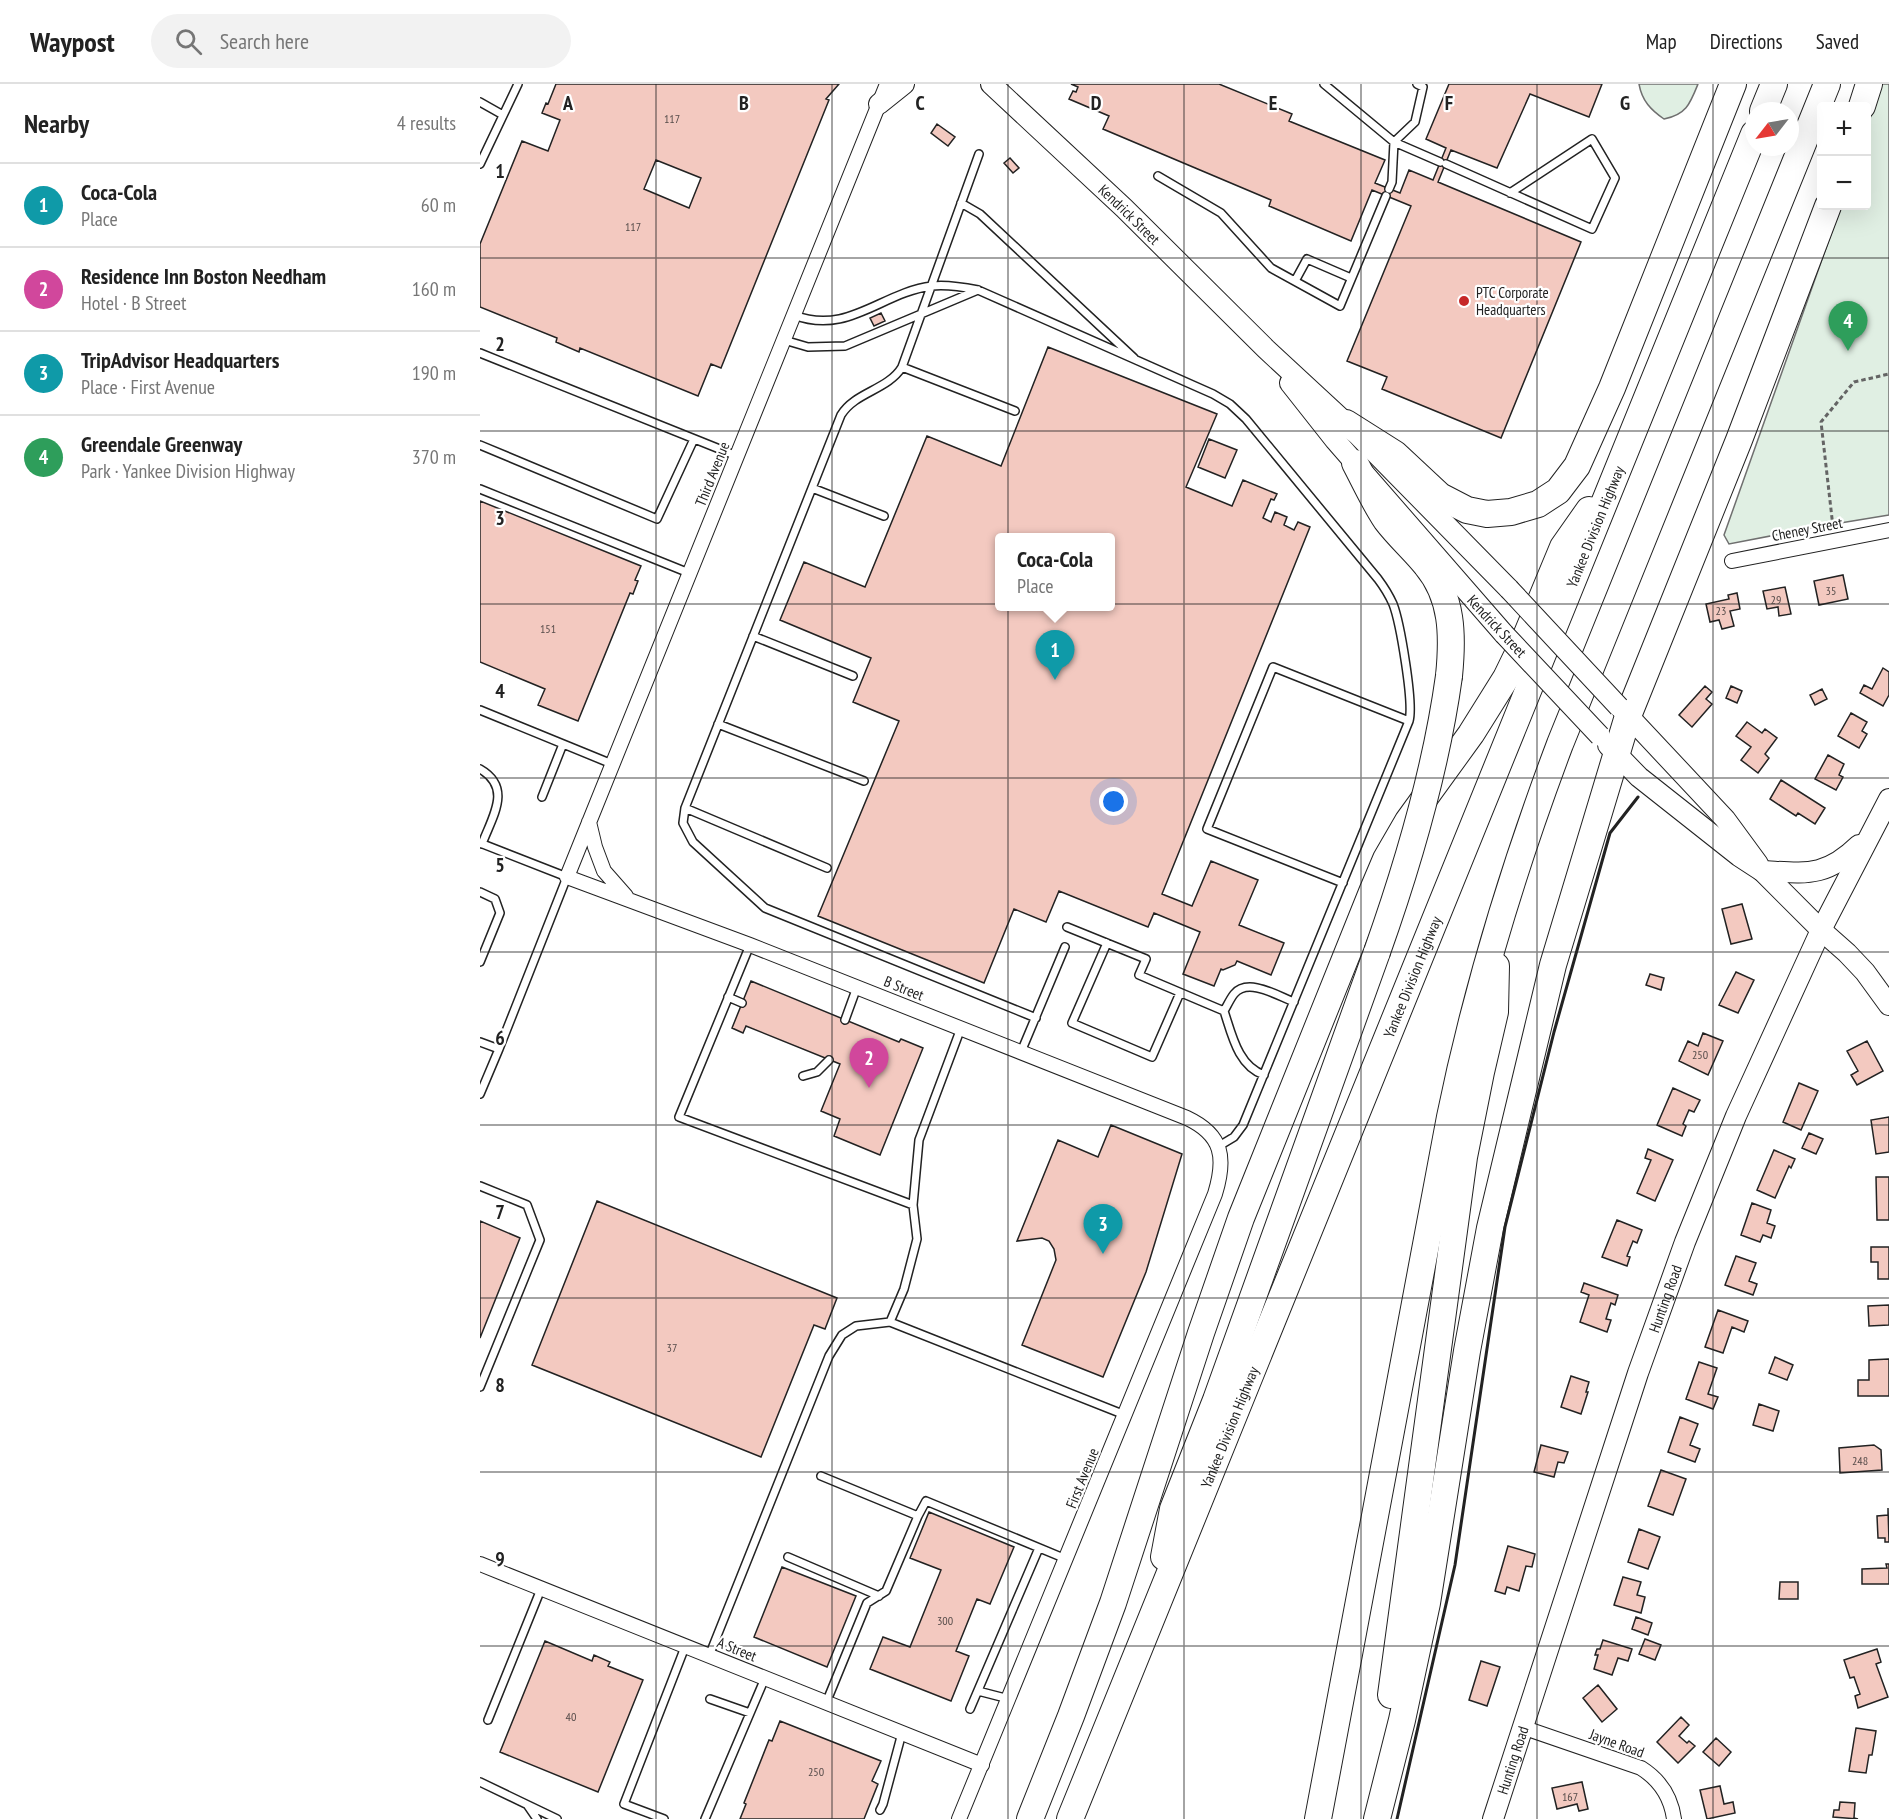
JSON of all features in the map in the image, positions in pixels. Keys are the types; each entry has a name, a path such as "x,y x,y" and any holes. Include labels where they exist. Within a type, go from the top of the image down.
{"highway":[{"path":"1346,423 1395,454 1440,496 1467,510 1487,514 1511,512 1538,504 1558,491 1577,466 1612,388 1734,84"},
{"path":"1767,102 1774,84"},
{"path":"1318,1819 1450,1117 1468,1036 1497,928 1560,744 1827,84"},
{"path":"1863,102 1869,84"},
{"name":"Yankee Division Highway","path":"1070,1819 1745,156"},
{"path":"1377,1819 1400,1730 1425,1613 1475,1309 1497,1192 1608,745 1739,440 1826,210"},
{"path":"1153,1614 1173,1509 1216,1400 1377,952 1405,870 1436,751 1449,676 1452,629 1449,613 1440,586 1431,570 1386,520 1354,463"},
{"path":"1030,1819 1113,1603 1241,1218 1386,859 1416,809 1471,734 1497,693 1524,641 1563,547 1618,467"},
{"path":"1368,1819 1383,1747 1396,1663 1464,1157 1495,1012 1497,928"}],"main road":[{"path":"879,104 904,84"},
{"name":"Kendrick Street","path":"991,84 1116,200 1266,348 1346,423 1509,589 1725,819 1762,871 1865,972 1889,1005"},
{"name":"Kendrick Street","path":"1266,348 1304,402 1354,463 1504,634 1608,745 1654,789 1739,856 1762,871"},
{"name":"Hunting Road","path":"1493,1819 1638,1373 1668,1288 1730,1131 1821,930 1889,799"},
{"path":"1762,871 1809,873 1823,870 1844,858 1871,832"}],"street":[{"name":"Third Avenue","path":"567,877 887,84"},
{"name":"Cheney Street","path":"1732,561 1889,530"},
{"path":"589,822 604,871 627,897"},
{"name":"B Street","path":"567,877 627,897 1195,1122 1209,1133 1218,1146"},
{"name":"First Avenue","path":"959,1819 1215,1194 1222,1166 1218,1146"},
{"name":"A Street","path":"480,1564 982,1765"},
{"name":"Jayne Road","path":"1522,1727 1641,1768 1654,1777 1664,1789 1671,1803 1674,1819"}],"lane":[{"path":"480,164 518,84"},
{"path":"1324,84 1394,142 1443,163 1510,193 1592,229 1615,178 1592,139 1510,193"},
{"path":"1158,176 1221,213 1271,268 1340,306 1392,182 1394,142 1415,122 1423,87 1417,84"},
{"path":"480,102 503,115"},
{"path":"979,154 902,367 889,381 844,410 685,808 683,823 693,842 765,908 1036,1018"},
{"path":"961,203 980,214 1138,361"},
{"path":"1295,281 1307,259 1352,278"},
{"path":"794,315 812,321 839,320 931,286 956,286 978,290 1213,394 1238,411 1384,587 1396,615 1411,702 1409,721 1239,1132 1218,1146"},
{"path":"784,340 808,347 845,346 978,290"},
{"path":"480,353 737,456"},
{"path":"902,367 1015,411"},
{"path":"480,445 657,519 694,439"},
{"path":"812,488 884,516"},
{"path":"480,489 689,573"},
{"path":"753,636 853,676"},
{"path":"1343,883 1207,829 1273,667 1409,721"},
{"path":"480,710 612,764"},
{"path":"718,724 864,781"},
{"path":"543,797 563,744"},
{"path":"480,769 497,786 499,799 481,843 567,877 480,1094"},
{"path":"685,808 827,868"},
{"path":"480,892 495,899 500,913 480,962"},
{"path":"1067,927 1146,959 1139,975 1224,1011"},
{"path":"1107,943 1072,1023 1152,1058 1180,993"},
{"path":"750,945 679,1117 913,1205"},
{"path":"1021,1052 1065,947"},
{"path":"845,1020 857,987"},
{"path":"1264,1075 1253,1070 1243,1059 1224,1011 1232,996 1245,987 1257,988 1294,1002"},
{"path":"728,998 742,1003"},
{"path":"890,1322 904,1289 917,1239 913,1205 919,1140 961,1028"},
{"path":"480,1042 499,1049"},
{"path":"803,1076 817,1072 829,1060"},
{"path":"480,1186 527,1205 540,1240 480,1387"},
{"path":"709,1656 829,1356 842,1335 856,1326 890,1322 1125,1415"},
{"path":"821,1476 918,1516"},
{"path":"826,1703 867,1603 886,1591 926,1501 1066,1559"},
{"path":"970,1709 1039,1548"},
{"path":"788,1557 879,1596"},
{"path":"488,1720 541,1589"},
{"path":"664,1819 624,1804 685,1647"},
{"path":"705,1819 765,1678"},
{"path":"978,1691 1009,1700"},
{"path":"710,1699 750,1713"},
{"path":"880,1810 902,1733"},
{"path":"480,1782 557,1819"},
{"path":"526,1804 537,1819"}],"path":[{"path":"1835,541 1821,422 1854,382 1889,374"}],"green space":[{"path":"1639,84 1698,84 1686,108 1677,115 1664,119 1648,104"},
{"path":"1881,84 1889,84 1889,515 1729,544 1724,535 1840,210 1871,210 1871,115"}],"building":[{"path":"556,84 839,84 826,99 829,100 721,368 711,364 698,396 580,348 579,352 556,342 557,338 480,307 480,244 522,141 548,151 560,120 542,113 546,103 548,104","holes":["656,160 701,178 689,208 644,189"]},
{"name":"PTC Corporate Headquarters","path":"1071,84 1219,84 1292,114 1289,121 1385,160 1375,183 1400,193 1409,170 1433,180 1446,148 1426,139 1449,84 1602,84 1589,117 1530,94 1497,168 1451,150 1438,182 1581,242 1501,438 1382,389 1387,377 1347,361 1411,206 1372,190 1351,241 1269,206 1271,200 1103,129 1109,116 1069,99 1078,87"},
{"path":"937,124 955,137 948,146 931,133"},
{"path":"1010,158 1019,168 1013,173 1004,163"},
{"path":"881,313 885,321 874,326 870,318"},
{"path":"1048,347 1217,414 1186,487 1232,506 1243,480 1277,494 1274,500 1271,499 1263,518 1271,522 1275,512 1287,517 1284,525 1294,530 1298,522 1310,527 1162,894 1192,906 1211,861 1258,880 1239,925 1284,943 1271,975 1237,961 1235,965 1221,969 1214,986 1183,974 1200,932 1154,913 1148,927 1059,891 1046,922 1014,909 984,983 818,916 899,721 853,702 871,658 780,620 804,562 865,587 927,436 1001,466"},
{"path":"1209,439 1237,450 1225,478 1198,467"},
{"path":"480,501 641,566 635,580 638,581 633,594 630,593 578,721 538,705 545,689 480,662"},
{"path":"1843,575 1848,599 1819,605 1814,581"},
{"path":"1785,587 1791,614 1779,616 1778,607 1767,609 1763,591"},
{"path":"1737,593 1740,609 1730,611 1734,626 1722,629 1719,620 1710,622 1706,604 1729,599 1728,595"},
{"path":"1883,668 1889,672 1889,695 1883,706 1860,693 1864,685 1872,689"},
{"path":"1705,686 1712,692 1706,699 1712,704 1692,727 1679,715"},
{"path":"1731,686 1742,691 1737,703 1726,698"},
{"path":"1822,689 1827,699 1815,705 1810,695"},
{"path":"1851,713 1867,722 1862,731 1867,734 1859,748 1838,736"},
{"path":"1747,722 1762,733 1765,729 1777,738 1765,754 1769,758 1758,773 1741,760 1751,747 1736,736"},
{"path":"1828,755 1844,764 1839,775 1843,777 1836,790 1815,779"},
{"path":"1781,780 1825,808 1815,824 1798,813 1796,816 1770,799"},
{"path":"1742,904 1752,939 1731,944 1722,909"},
{"path":"1736,972 1754,980 1738,1013 1719,1005"},
{"path":"1650,974 1664,978 1661,990 1646,985"},
{"path":"751,981 899,1042 901,1039 923,1048 880,1155 834,1136 840,1119 821,1111 840,1064 746,1026 743,1033 732,1028"},
{"path":"1703,1033 1723,1041 1708,1075 1679,1061 1688,1041 1698,1046"},
{"path":"1867,1041 1883,1071 1857,1085 1851,1075 1858,1071 1847,1051"},
{"path":"1799,1083 1818,1091 1801,1130 1783,1122"},
{"path":"1673,1088 1700,1100 1694,1112 1689,1110 1683,1124 1686,1126 1682,1136 1657,1125"},
{"path":"1889,1117 1889,1152 1876,1154 1871,1120"},
{"path":"1111,1125 1182,1154 1146,1272 1103,1377 1022,1345 1056,1260 1054,1249 1049,1241 1042,1238 1017,1241 1058,1140 1098,1157"},
{"path":"1809,1133 1823,1139 1816,1154 1802,1148"},
{"path":"1648,1149 1673,1160 1655,1201 1637,1193 1651,1160 1645,1158"},
{"path":"1774,1150 1795,1159 1791,1168 1789,1166 1775,1198 1757,1190"},
{"path":"1876,1177 1889,1177 1889,1220 1877,1220"},
{"path":"597,1201 837,1298 825,1329 814,1325 761,1457 532,1365"},
{"path":"1752,1203 1771,1210 1767,1223 1775,1226 1771,1238 1763,1235 1760,1242 1741,1235"},
{"path":"1617,1220 1642,1230 1637,1243 1633,1241 1627,1256 1630,1257 1627,1266 1602,1257"},
{"path":"480,1221 520,1238 480,1338"},
{"path":"1871,1247 1889,1247 1889,1279 1878,1279 1878,1262 1871,1262"},
{"path":"1736,1256 1756,1263 1749,1281 1757,1284 1753,1295 1725,1285"},
{"path":"1584,1283 1618,1295 1615,1305 1611,1303 1606,1319 1611,1320 1607,1332 1580,1322 1589,1295 1581,1292"},
{"path":"1889,1305 1889,1325 1869,1326 1868,1306"},
{"path":"1718,1310 1748,1321 1744,1332 1732,1327 1723,1353 1705,1347"},
{"path":"1775,1357 1793,1365 1787,1380 1769,1373"},
{"path":"1889,1359 1889,1396 1858,1396 1858,1380 1869,1380 1869,1360"},
{"path":"1699,1362 1717,1368 1708,1394 1718,1397 1713,1409 1686,1399"},
{"path":"1571,1376 1589,1382 1581,1414 1561,1407"},
{"path":"1759,1404 1779,1411 1773,1431 1753,1425"},
{"path":"1680,1417 1698,1424 1690,1445 1700,1449 1695,1462 1668,1452"},
{"path":"1541,1445 1568,1452 1564,1463 1558,1462 1554,1477 1534,1472"},
{"path":"1874,1445 1881,1450 1882,1470 1840,1473 1839,1448"},
{"path":"1661,1470 1686,1479 1673,1515 1648,1506"},
{"path":"1888,1508 1889,1542 1885,1542 1885,1538 1878,1538 1877,1516 1888,1515"},
{"path":"929,1512 1014,1547 990,1604 977,1599 956,1651 969,1656 951,1701 870,1669 883,1637 910,1647 941,1570 910,1558"},
{"path":"1639,1529 1660,1537 1648,1569 1628,1562"},
{"path":"1508,1546 1535,1554 1532,1567 1526,1566 1519,1591 1507,1587 1505,1594 1495,1591"},
{"path":"1886,1564 1889,1564 1889,1584 1862,1584 1862,1569 1887,1568"},
{"path":"782,1567 856,1596 827,1667 754,1637"},
{"path":"1623,1577 1641,1582 1637,1595 1645,1597 1641,1613 1614,1605"},
{"path":"1780,1582 1798,1582 1798,1599 1779,1599"},
{"path":"1636,1617 1652,1623 1648,1635 1632,1629"},
{"path":"1645,1639 1661,1645 1655,1660 1639,1654"},
{"path":"1603,1640 1632,1649 1628,1661 1618,1658 1612,1675 1594,1669 1598,1655 1595,1655"},
{"path":"545,1641 592,1661 594,1655 610,1662 608,1666 643,1680 598,1792 500,1752"},
{"path":"1877,1649 1881,1662 1876,1664 1888,1697 1858,1708 1855,1696 1860,1694 1854,1677 1850,1678 1844,1660"},
{"path":"1481,1661 1500,1667 1487,1706 1469,1700"},
{"path":"1598,1685 1617,1709 1602,1722 1583,1698"},
{"path":"1681,1717 1689,1725 1679,1736 1695,1746 1678,1763 1657,1742"},
{"path":"780,1721 881,1761 872,1781 878,1784 864,1819 740,1819 769,1740 772,1741"},
{"path":"1856,1728 1876,1731 1866,1773 1849,1771"},
{"path":"1716,1738 1731,1752 1719,1766 1703,1752"},
{"path":"1582,1782 1588,1809 1579,1811 1577,1804 1557,1809 1552,1788"},
{"path":"1720,1786 1724,1804 1733,1802 1735,1813 1707,1819 1700,1790"},
{"path":"1840,1802 1855,1803 1854,1818 1858,1819 1833,1817 1834,1810 1839,1810"}],"wall":[{"path":"1397,1819 1455,1565 1505,1227 1554,1032 1610,833 1638,797"}],"place":[{"name":"PTC Corporate Headquarters","path":"1464,301"},
{"name":"Greendale Greenway","path":"1848,351"},
{"name":"Coca-Cola","path":"1055,680"},
{"name":"Residence Inn Boston Needham","path":"869,1088"},
{"name":"TripAdvisor Headquarters","path":"1103,1254"}]}
